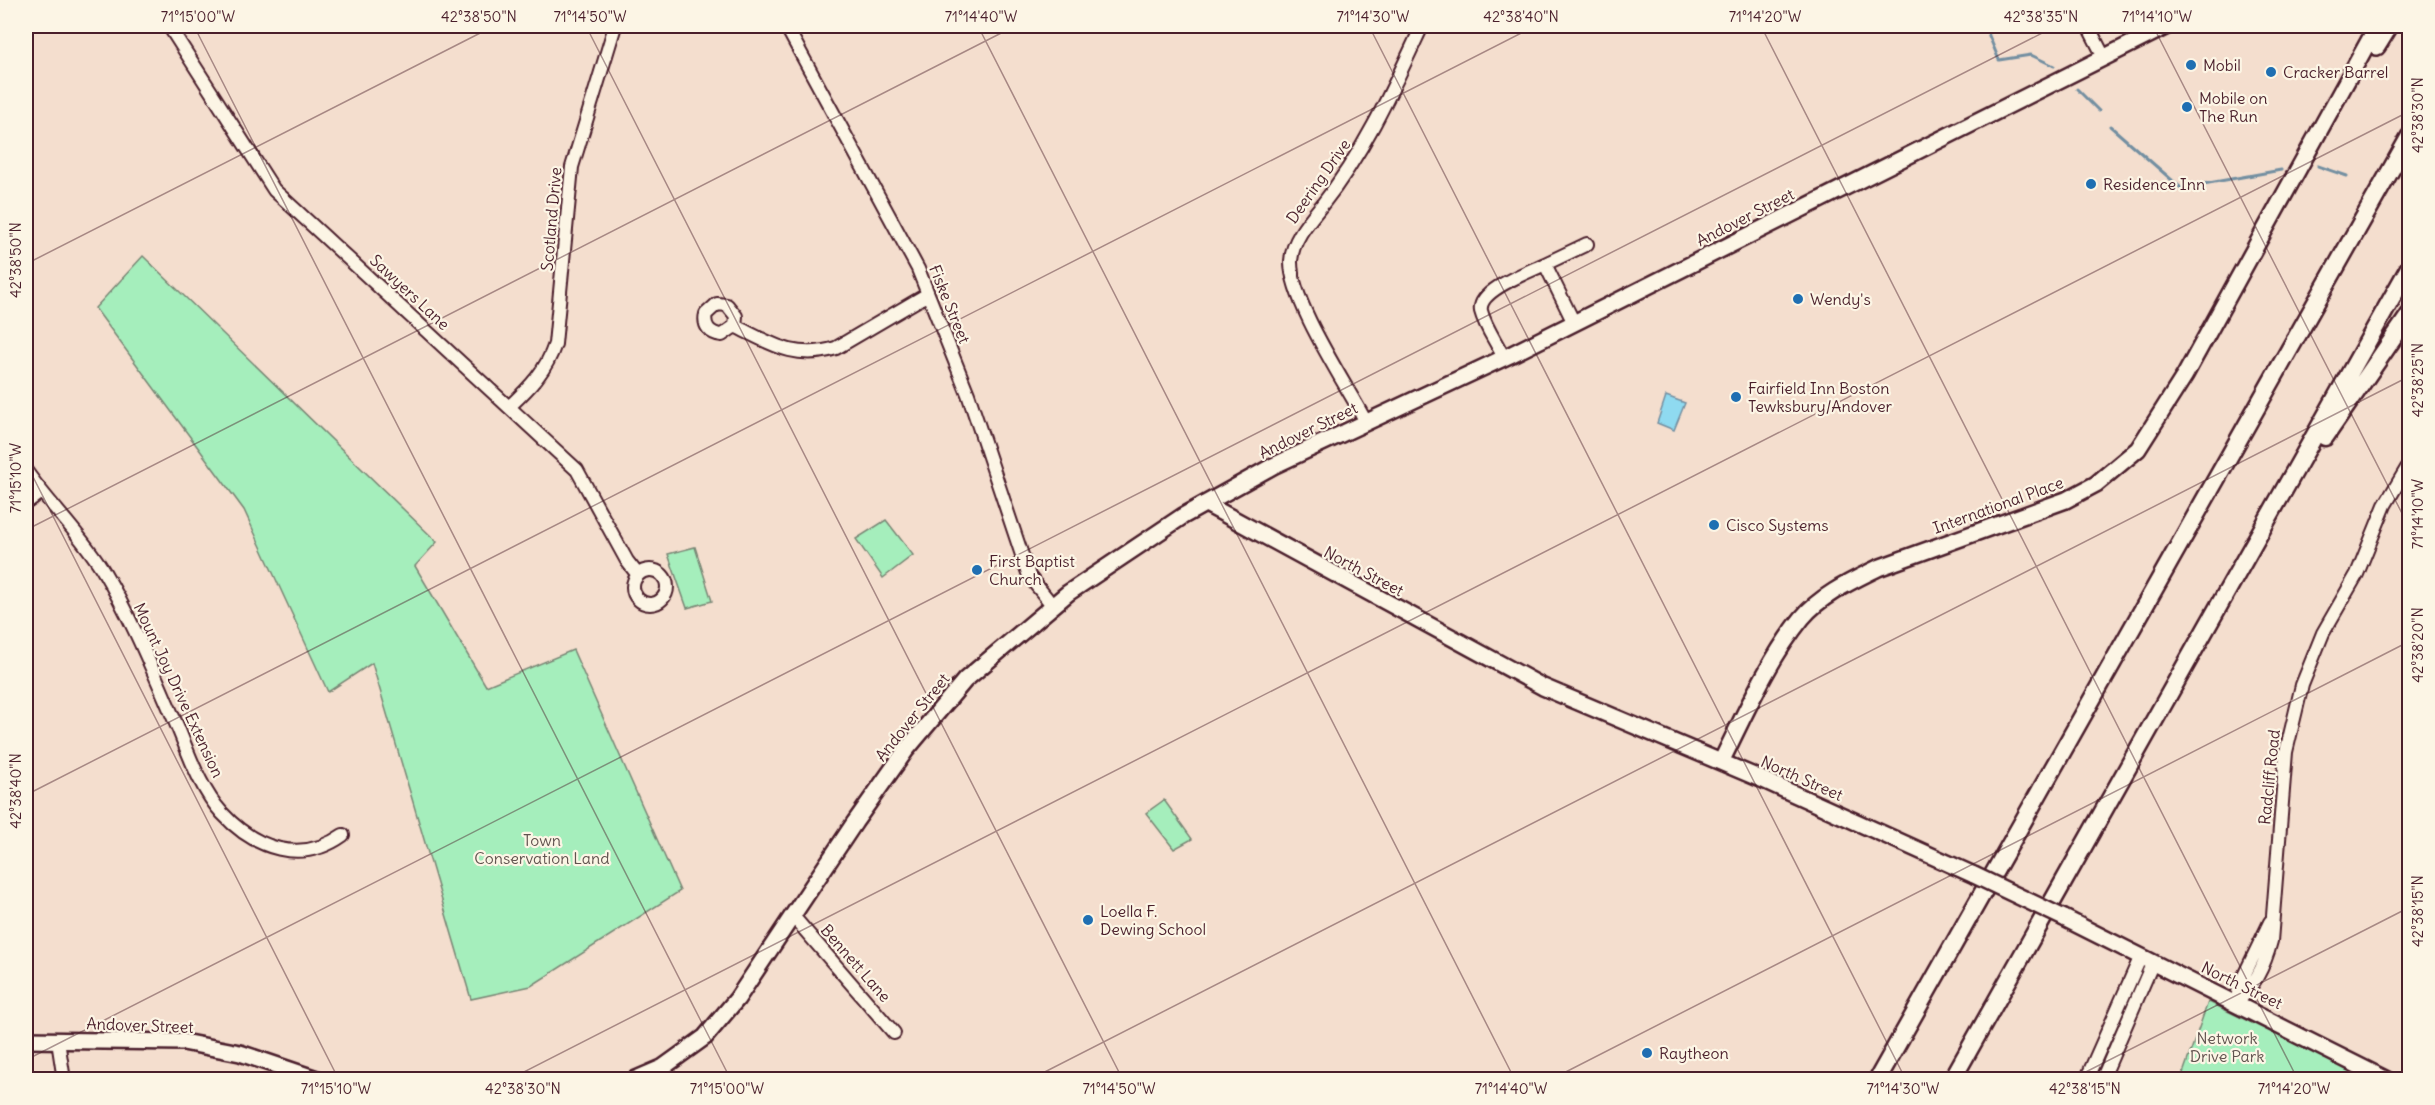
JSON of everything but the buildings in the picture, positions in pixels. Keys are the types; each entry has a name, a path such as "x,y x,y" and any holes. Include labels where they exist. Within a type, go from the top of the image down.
{"highway":[{"path":"1877,1080 2409,136"},
{"path":"1952,1080 2409,266"},
{"path":"2246,558 2409,314"}],"main road":[{"name":"Andover Street","path":"641,1078 662,1068 705,1037 737,999 906,750 965,680 1086,581 1206,504 1274,466 1504,358 1573,321 2167,26"},
{"name":"International Place","path":"1720,762 1780,651 1802,618 1820,602 1852,581 1878,568 2066,500 2103,479 2138,449 2185,375 2378,26"},
{"name":"International Place","path":"2309,149 2343,105 2390,26"},
{"name":"North Street","path":"1206,504 1543,687 1720,762 1974,875 2237,1002 2387,1080"},
{"name":"Andover Street","path":"26,1040 183,1042 240,1053 297,1076 320,1080"}],"street":[{"name":"Sawyers Lane","path":"169,26 274,190 510,406 584,480 619,547 638,576"},
{"name":"Scotland Drive","path":"510,406 543,372 555,344 572,167 615,26"},
{"name":"Fiske Street","path":"786,26 918,269 968,394 1029,576 1053,606"},
{"name":"Deering Drive","path":"1366,422 1296,288 1291,261 1294,247 1303,229 1361,149 1422,26"},
{"path":"2088,26 2104,57"},
{"path":"1504,358 1482,312 1482,301 1489,292 1587,244"},
{"path":"1545,264 1573,321"},
{"path":"735,326 786,350 798,353 823,352 836,348 928,294"},
{"name":"Radcliff Road","path":"2237,1002 2239,987 2271,921 2278,874 2286,752 2302,685 2323,633 2357,574 2385,505 2409,463"},
{"name":"Mount Joy Drive Extension","path":"26,471 103,569 145,652 203,785 220,812 240,831 264,843 288,851 309,852 326,847 343,835"},
{"path":"26,503 41,492"},
{"name":"Bennett Lane","path":"792,915 894,1033"},
{"path":"2086,1080 2147,959"},
{"path":"2102,1080 2147,959"},
{"path":"58,1041 64,1080"}],"green space":[{"name":"Town Conservation Land","path":"143,256 437,542 415,566 486,686 573,650 680,891 531,986 471,999 372,663 328,692 244,510 95,308"},
{"path":"886,520 913,555 883,578 856,539"},
{"path":"695,547 712,601 687,608 668,554"},
{"path":"1164,800 1192,839 1174,849 1146,813"},
{"name":"Network Drive Park","path":"2209,1002 2367,1079 2181,1079"}],"water":[{"path":"1666,396 1685,403 1674,430 1657,423"}],"waterway":[{"path":"1985,26 1999,60 2031,55 2054,66"},
{"path":"2077,89 2099,111"},
{"path":"2110,126 2181,188 2281,170"},
{"path":"2318,166 2347,176"}],"place":[{"name":"Mobil","path":"2191,65"},
{"name":"Cracker Barrel","path":"2271,72"},
{"name":"Mobile on The Run","path":"2187,107"},
{"name":"Residence Inn","path":"2091,184"},
{"name":"Wendy's","path":"1798,299"},
{"name":"Fairfield Inn Boston Tewksbury/Andover","path":"1736,397"},
{"name":"Cisco Systems","path":"1714,525"},
{"name":"First Baptist Church","path":"977,570"},
{"name":"Loella F. Dewing School","path":"1088,920"},
{"name":"Raytheon","path":"1647,1053"}]}
